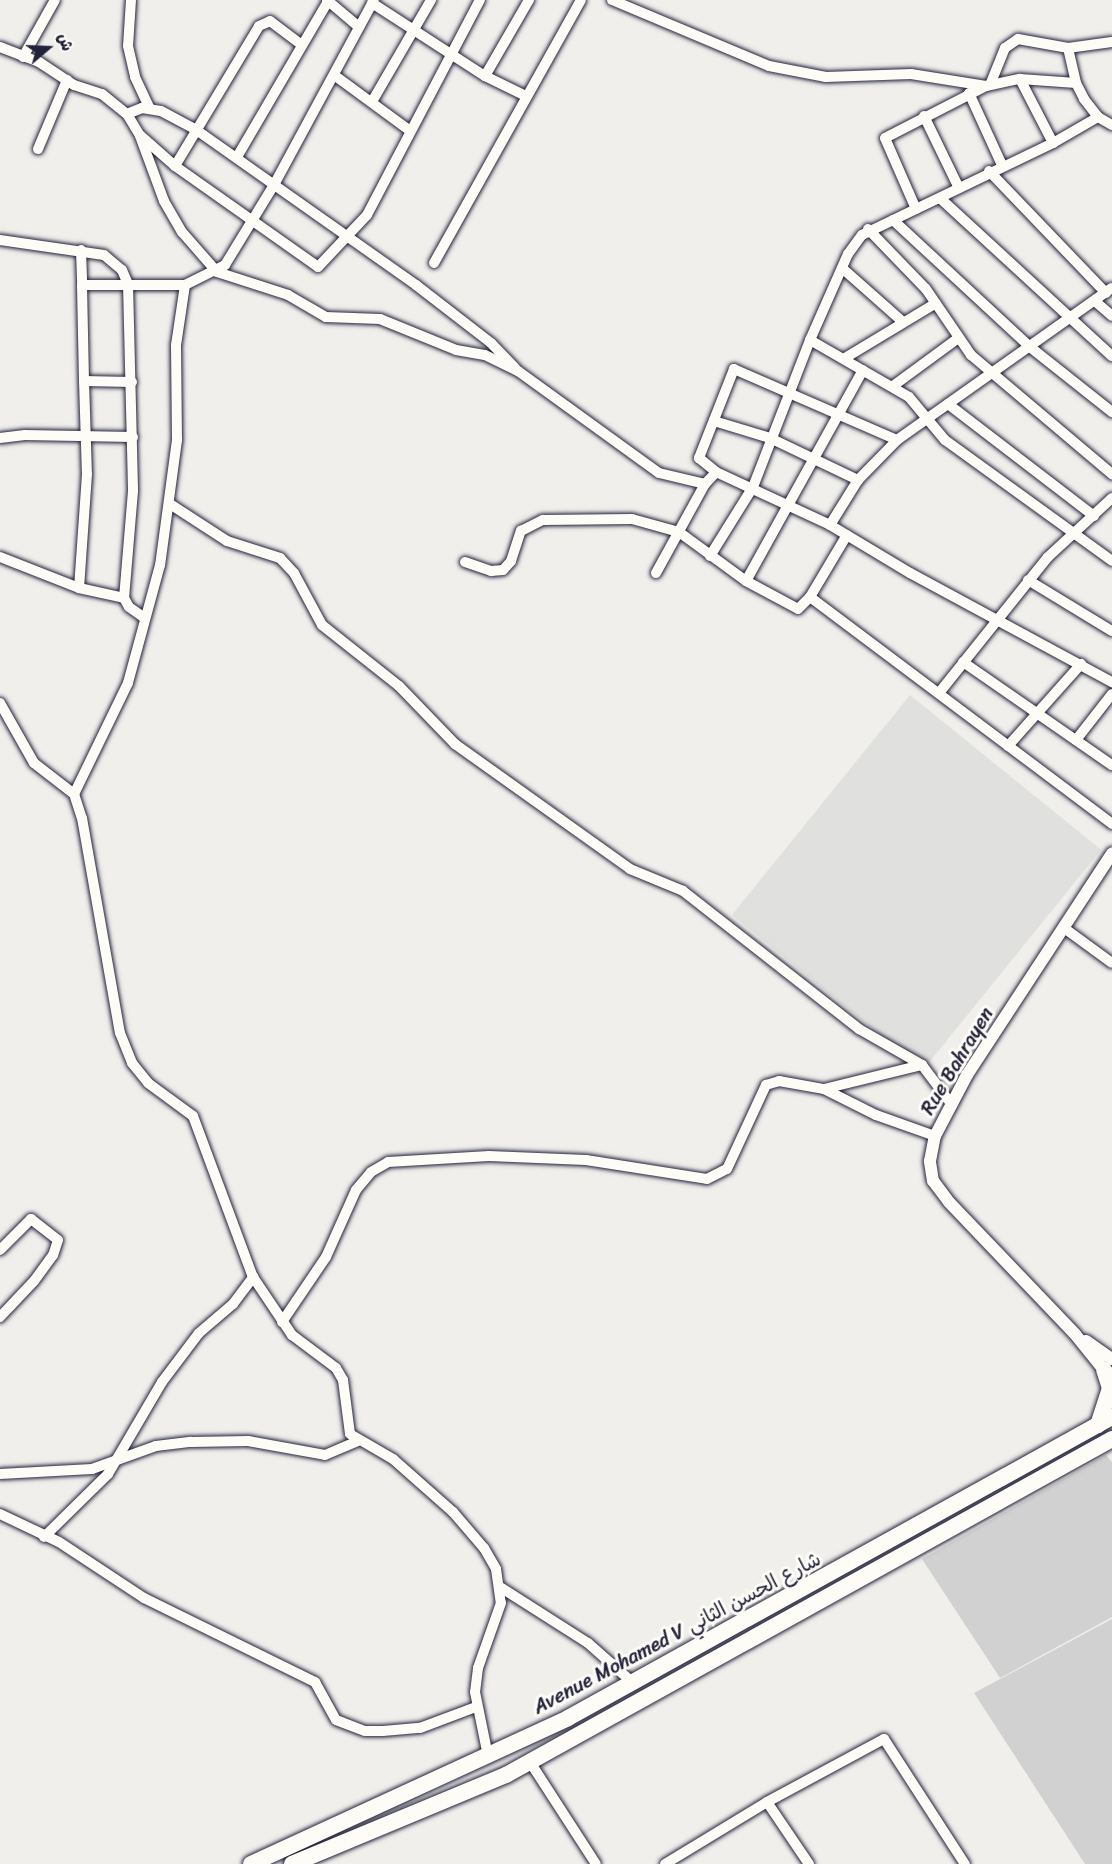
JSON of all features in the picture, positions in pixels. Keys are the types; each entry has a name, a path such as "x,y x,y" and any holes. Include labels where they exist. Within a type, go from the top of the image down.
{"highway":[{"path":"1105,1421 1110,1388 1109,1368"},
{"name":"Avenue Mohamed V شارع الحسن الثاني","path":"251,1864 488,1756 633,1683 1105,1421"},
{"name":"Avenue Mohamed V شارع الحسن الثاني","path":"292,1864 530,1762 1112,1439"}],"street":[{"path":"23,57 55,0"},
{"path":"131,0 128,46 135,77 150,109"},
{"path":"373,100 431,0"},
{"path":"140,136 175,166 252,224 318,267 346,234 367,215 409,130 480,0"},
{"path":"485,76 529,0"},
{"path":"434,263 581,0"},
{"path":"612,0 769,66 826,77 910,74 988,85"},
{"path":"237,157 300,44 328,1 359,27"},
{"path":"82,285 184,285 217,272 252,224 276,183 373,2 485,76 526,96"},
{"path":"175,166 195,129 259,26 270,21 300,44"},
{"path":"988,85 997,61 1011,42 1032,40 1068,48 1112,42"},
{"path":"0,47 67,80 102,94 127,114 140,136 164,201 182,232 217,272 288,295 326,317 380,319 456,350 485,355 518,371"},
{"path":"1068,48 1076,83 1098,117 1111,124"},
{"path":"334,75 373,100 409,130"},
{"path":"1020,79 1053,143"},
{"path":"916,209 885,138 988,85 1020,79 1076,83"},
{"path":"38,148 67,80"},
{"path":"969,93 1002,165"},
{"path":"127,114 150,109 195,129 276,183 464,320 518,371 659,473 705,484"},
{"path":"924,116 959,188"},
{"path":"710,556 753,487 770,438 810,340 842,268 867,229 941,199 989,171 1053,143 1098,117"},
{"path":"830,525 858,480 897,440 1109,291 989,171"},
{"path":"941,199 1112,356"},
{"path":"893,220 1030,347 1112,412"},
{"path":"867,229 936,303 957,339 992,373 1112,474"},
{"path":"0,240 81,250 115,262 128,284 133,437 124,598 129,607 145,618"},
{"path":"79,588 87,474 81,250"},
{"path":"842,268 903,322"},
{"path":"74,794 128,683 160,565 177,440 177,322 184,285"},
{"path":"1096,302 1112,316"},
{"path":"845,358 936,303"},
{"path":"893,386 957,339"},
{"path":"810,340 893,386 916,402 945,440 1112,561"},
{"path":"897,440 734,369 699,458 716,472 789,503 998,621 1112,682"},
{"path":"746,581 813,460 841,415 862,370"},
{"path":"84,381 132,382"},
{"path":"948,404 1094,516"},
{"path":"714,421 770,438 858,480"},
{"path":"0,438 133,437"},
{"path":"656,573 705,484 716,472"},
{"path":"939,693 998,621 1028,580 1111,499"},
{"path":"170,504 227,542 280,558 294,573 322,625 399,686 455,744 630,869 682,891 859,1029 922,1065 952,1105"},
{"path":"465,562 491,571 503,570 511,561 521,531 543,520 632,519 679,532 746,581 792,609 802,608 847,535"},
{"path":"0,557 79,588 124,598"},
{"path":"1028,580 1112,630"},
{"path":"810,597 1112,824"},
{"path":"963,662 1076,740 1110,759"},
{"path":"1008,746 1040,713 1080,664"},
{"path":"1076,740 1112,694"},
{"path":"0,704 34,763 74,794 82,818 126,1051 148,1083 193,1116 253,1277 282,1322 303,1346 336,1368 343,1380 351,1434 358,1441 393,1459 466,1525 496,1569 501,1603 478,1668 476,1707 488,1756"},
{"name":"Rue Bahrayen","path":"1109,1368 933,1181 930,1161 935,1136 952,1105 1112,853"},
{"path":"1064,928 1112,963"},
{"path":"824,1089 922,1065"},
{"path":"282,1322 327,1257 356,1190 370,1172 388,1162 402,1158 489,1156 586,1160 707,1179 727,1169 766,1085 779,1082 824,1089 876,1115 935,1136"},
{"path":"0,1250 31,1219 58,1240 53,1255 34,1281 0,1317"},
{"path":"44,1537 91,1494 117,1460 162,1382 199,1333 233,1304 253,1277"},
{"path":"0,1474 92,1469 156,1446 191,1442 248,1441 325,1455 358,1441"},
{"path":"0,1514 58,1542 144,1598 190,1617 224,1640 315,1682 336,1720 365,1731 420,1728 476,1707"},
{"path":"500,1587 588,1643 633,1683"},
{"path":"664,1864 767,1802 884,1739 965,1864"},
{"path":"530,1762 596,1864"},
{"path":"767,1802 809,1864"}],"shaded area":[{"path":"910,695 1101,850 923,1070 732,915"},
{"path":"1106,1455 1112,1462 1112,1617 1000,1678 922,1559"},
{"path":"1112,1619 1112,1864 1085,1864 974,1693"}]}
